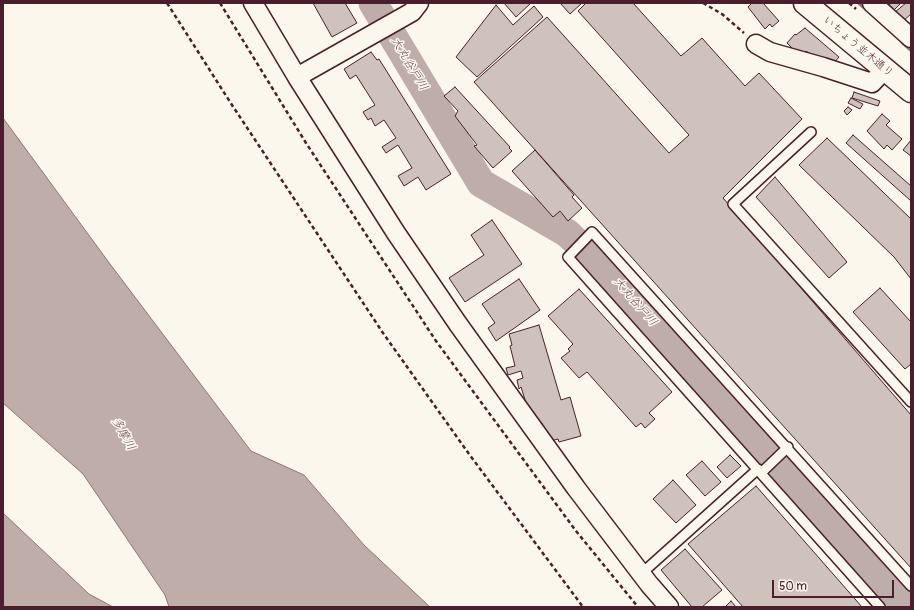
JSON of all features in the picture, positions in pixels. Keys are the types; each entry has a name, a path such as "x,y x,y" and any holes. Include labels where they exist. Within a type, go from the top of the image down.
{"street":[{"path":"253,3 297,77 396,233 458,324 576,488 645,579 669,607"},
{"path":"297,77 370,36 396,19 412,12 419,3"},
{"path":"872,3 911,38"},
{"name":"いちょう並木通り","path":"813,5 911,91"},
{"path":"756,44 770,52 872,83 885,69"}],"lane":[{"path":"811,132 733,204 911,402"},
{"path":"880,607 761,471 568,257 592,232 911,586"},
{"path":"645,579 786,449"}],"path":[{"path":"167,3 232,105 383,333 469,454 583,607"},
{"path":"220,3 314,156 436,341 576,531 638,607"},
{"path":"703,3 722,14 756,44"}],"water":[{"name":"多摩川","path":"3,118 110,264 251,451 304,475 364,545 430,607 169,607 165,595 83,474 3,403"},
{"path":"3,513 89,594 113,607 3,607"}],"building":[{"path":"313,3 345,3 357,23 332,37"},
{"path":"504,3 531,3 516,17"},
{"path":"560,3 582,3 570,14"},
{"path":"586,3 633,3 681,56 702,38 745,86 759,73 802,119 723,198 911,415 911,568 474,82 547,17 669,153 689,135 578,11"},
{"path":"752,3 763,3 779,21 772,27 770,24 765,29 748,7"},
{"path":"888,3 901,3 894,10"},
{"path":"906,3 911,3 911,14 903,21 895,12"},
{"path":"496,5 513,25 534,6 543,17 477,77 456,57"},
{"path":"805,28 839,57 833,64 816,59 806,51 803,54 798,50 796,52 787,43 795,34 796,35"},
{"path":"371,52 377,60 379,59 451,174 426,190 418,177 404,186 398,176 412,168 398,145 386,153 382,147 396,138 384,120 375,126 371,118 368,120 363,112 375,105 356,75 350,79 344,69"},
{"path":"455,87 512,151 493,168 474,146 477,145 455,116 458,111 444,96"},
{"path":"854,92 880,101 878,106 852,98"},
{"path":"851,98 863,104 860,109 848,103"},
{"path":"848,107 852,110 847,115 844,111"},
{"path":"882,114 890,121 886,125 902,139 892,150 887,145 884,149 867,131"},
{"path":"853,135 911,186 911,201 846,143"},
{"path":"827,138 911,219 911,279 894,257 799,165"},
{"path":"911,140 911,156 903,150"},
{"path":"535,150 574,195 572,197 582,208 568,221 560,211 553,217 512,171"},
{"path":"775,177 847,262 829,278 756,197"},
{"path":"492,220 522,264 465,302 449,278 484,255 471,235"},
{"path":"519,279 540,310 496,341 488,328 495,323 482,304"},
{"path":"880,288 911,322 911,364 905,369 853,312"},
{"path":"579,289 672,392 649,413 655,419 645,428 641,423 636,427 587,372 579,378 561,358 570,351 568,349 573,344 548,316"},
{"path":"539,325 561,400 570,397 581,436 559,442 558,439 551,441 548,432 545,433 542,423 537,425 531,419 521,387 519,389 517,380 523,378 521,371 508,375 506,368 515,366 510,346 512,345 509,334"},
{"path":"730,455 741,466 727,478 717,467"},
{"path":"702,461 721,482 705,496 686,475"},
{"path":"673,480 696,505 676,523 653,499"},
{"path":"756,486 862,607 743,607 688,544"},
{"path":"685,549 722,590 702,607 692,607 661,570"},
{"path":"731,601 736,607 725,607"}],"waterway":[{"name":"大丸谷戸川","path":"373,3 481,183 567,233 605,269 904,607"},
{"path":"860,3 867,9"},
{"path":"903,42 911,49"}]}
